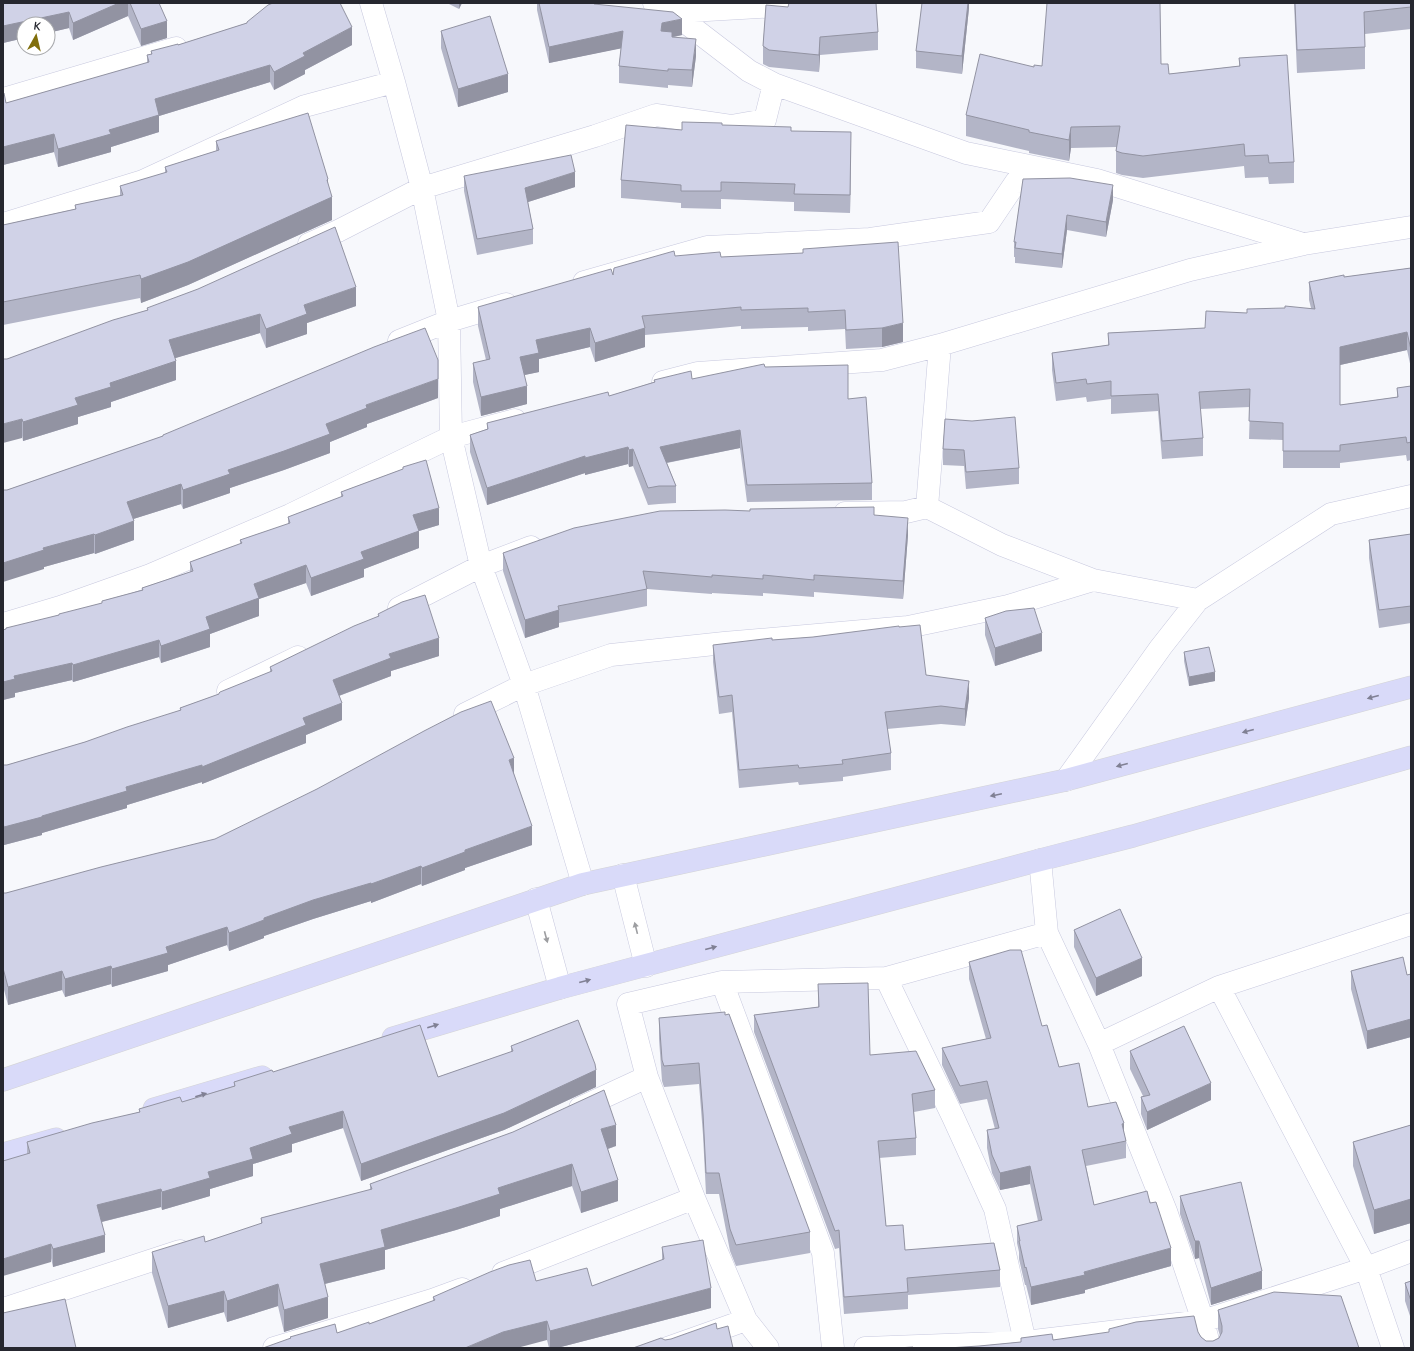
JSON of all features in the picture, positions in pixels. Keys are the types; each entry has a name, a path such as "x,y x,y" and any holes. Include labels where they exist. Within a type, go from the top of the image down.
{"main road":[{"path":"3,1080 583,884 1066,780 1411,687"},
{"path":"377,1043 560,988 1133,836 1411,756"},
{"path":"133,1116 278,1072"},
{"path":"3,1154 72,1134"}],"street":[{"path":"371,3 422,188 449,321 451,437 481,566 524,685 583,884"},
{"path":"663,7 832,3"},
{"path":"663,7 749,71 774,84 966,153 1097,180 1304,244"},
{"path":"3,99 192,44"},
{"path":"3,224 143,181 305,106 394,82"},
{"path":"294,251 338,231 422,188 595,136 656,114 731,126 765,120 774,84"},
{"path":"563,288 707,247 870,239 989,222 1016,182 1097,180"},
{"path":"644,387 698,373 882,360 940,345 1190,270 1304,244 1411,227"},
{"path":"379,350 449,321 525,299"},
{"path":"927,507 940,345"},
{"path":"3,624 60,606 150,574 290,515 451,437 536,415"},
{"path":"1066,780 1161,647 1198,600 1331,514 1411,496"},
{"path":"828,514 906,512 927,507 1002,545 1093,580 1198,600"},
{"path":"380,617 481,566 552,540"},
{"path":"446,724 524,685 611,656 724,643 908,627 1008,606 1093,580"},
{"path":"214,698 318,647"},
{"path":"1040,860 1047,933 1099,1044 1166,1211 1203,1321 1210,1348"},
{"path":"623,875 646,966"},
{"path":"536,900 560,988"},
{"path":"1099,1044 1219,987 1411,924"},
{"path":"768,1348 746,1320 694,1198 647,1076 628,1004 722,982 886,978 1047,933"},
{"path":"886,978 953,1117 995,1209 1025,1342"},
{"path":"722,982 823,1253 832,1348"},
{"path":"1219,987 1366,1268 1394,1348"},
{"path":"560,1118 647,1076"},
{"path":"274,1348 432,1300 580,1244 694,1198"},
{"path":"3,1309 196,1246"},
{"path":"864,1348 1025,1342 1203,1321 1366,1268 1411,1251"},
{"path":"667,1348 746,1320"}],"building":[{"path":"3,3 119,3 73,23 69,12 50,16 16,16 16,23 3,26"},
{"path":"130,3 159,3 167,21 141,29"},
{"path":"273,3 340,3 352,27 303,53 305,56 274,72 270,65 155,99 159,115 109,130 111,134 58,149 54,134 3,147 3,93 6,103 149,62 147,55 152,54 151,51 178,45 247,23 268,5"},
{"path":"539,3 594,3 673,12 682,19 662,23 661,31 672,32 672,37 696,39 692,70 668,69 668,71 619,66 623,31 549,47"},
{"path":"789,3 876,3 878,32 820,37 819,55 769,50 763,46 766,5 788,7"},
{"path":"922,3 968,3 962,56 916,51"},
{"path":"1047,3 1160,3 1161,64 1168,64 1169,74 1240,66 1239,58 1287,55 1294,162 1269,163 1268,155 1245,156 1244,144 1143,156 1122,153 1116,151 1120,126 1071,127 1069,140 1029,132 1029,130 966,115 980,54 1034,67 1034,65 1042,66"},
{"path":"1295,3 1411,3 1411,7 1364,12 1365,47 1297,50"},
{"path":"490,16 508,74 458,89 441,31"},
{"path":"308,113 332,197 188,262 141,279 140,275 3,302 3,225 76,209 75,205 123,195 120,186 167,172 165,167 219,150 216,141"},
{"path":"682,122 791,127 791,131 851,132 850,195 794,194 795,184 721,182 721,191 681,191 681,185 621,180 626,125 682,130"},
{"path":"571,155 575,172 525,188 533,229 477,239 464,176"},
{"path":"1070,178 1113,185 1106,222 1067,215 1062,254 1015,248 1016,242 1014,242 1023,179"},
{"path":"335,227 356,287 304,305 307,314 266,329 260,314 169,340 176,361 110,383 111,387 75,398 78,405 23,422 22,419 3,424 3,359 7,359 113,320 148,310 147,308 198,289"},
{"path":"898,242 903,323 882,328 846,330 845,310 808,312 808,308 741,310 741,307 642,316 645,328 595,343 590,328 536,340 539,353 520,357 527,386 481,397 473,363 490,359 478,307 611,269 613,275 614,268 674,251 675,256 720,252 721,257 803,253 803,249"},
{"path":"1411,268 1411,350 1407,332 1340,347 1340,405 1398,397 1397,388 1411,386 1411,442 1407,443 1406,437 1340,445 1340,451 1283,451 1283,423 1249,421 1250,389 1199,392 1203,438 1162,441 1158,394 1111,396 1111,381 1087,384 1086,379 1056,383 1052,353 1109,345 1108,333 1205,328 1206,311 1247,313 1247,309 1285,308 1285,306 1315,309 1309,282 1344,275 1344,277"},
{"path":"425,328 438,360 438,379 366,405 367,408 326,424 330,434 228,470 230,474 183,490 181,484 127,502 134,521 95,535 94,534 43,548 44,550 3,563 3,490 7,490 163,436 374,347"},
{"path":"764,364 765,367 848,365 848,399 866,397 872,483 747,485 740,430 660,447 676,486 659,486 648,488 633,449 629,450 628,447 585,458 585,456 487,488 470,435 488,429 487,423 608,392 609,396 655,382 654,380 691,371 692,379"},
{"path":"1015,417 1019,468 966,472 964,450 943,449 945,419 972,421"},
{"path":"426,460 439,508 413,515 419,531 361,552 364,559 311,578 306,565 254,584 259,598 206,617 210,629 161,646 159,640 73,665 72,663 14,676 15,679 3,682 3,630 6,628 102,603 102,601 143,590 142,588 193,571 190,562 242,543 240,540 290,523 288,517 343,496 341,492 403,469 403,467"},
{"path":"874,507 874,515 908,518 903,581 814,575 814,580 763,575 763,579 712,575 712,577 643,571 647,589 558,606 559,610 525,620 503,553 574,528 660,511 750,511 750,509"},
{"path":"1411,534 1411,606 1379,610 1369,540"},
{"path":"425,595 439,638 389,654 391,658 333,680 342,703 303,718 306,725 202,767 202,765 126,787 127,791 4,827 3,765 85,742 181,710 180,708 219,694 220,692 272,671 270,667 354,626 379,616 378,614 402,602"},
{"path":"1034,608 1042,633 995,648 985,618 1006,611"},
{"path":"920,625 926,675 969,681 965,709 941,706 885,712 891,753 842,760 843,764 799,768 798,765 739,770 732,695 719,697 713,645 772,638 772,640 813,637 899,626"},
{"path":"1209,647 1215,672 1189,677 1184,652"},
{"path":"491,701 514,758 509,760 532,826 465,850 465,852 422,868 421,866 371,884 313,900 229,933 227,927 166,947 168,953 112,969 111,966 65,979 62,971 8,987 3,968 3,893 215,839 317,789 461,712"},
{"path":"1120,909 1142,958 1096,978 1074,930"},
{"path":"1010,950 1021,950 1042,1026 1047,1025 1059,1067 1079,1063 1088,1107 1116,1102 1124,1123 1122,1124 1126,1141 1082,1150 1094,1205 1147,1191 1150,1203 1156,1202 1171,1248 1084,1272 1085,1275 1031,1287 1026,1267 1025,1268 1017,1226 1042,1220 1030,1166 1000,1173 992,1155 987,1130 999,1128 987,1081 960,1086 942,1048 991,1038 969,962"},
{"path":"1403,957 1407,975 1411,974 1411,1019 1367,1031 1351,971"},
{"path":"868,983 870,1055 916,1051 935,1090 912,1094 916,1138 878,1141 886,1226 903,1225 905,1250 994,1243 1000,1270 907,1278 908,1292 844,1297 839,1230 835,1231 754,1015 819,1007 818,984"},
{"path":"725,1012 725,1015 729,1014 810,1232 736,1245 730,1229 719,1173 706,1173 699,1063 664,1066 662,1060 659,1018"},
{"path":"578,1020 596,1070 504,1113 361,1164 343,1111 289,1127 292,1134 250,1148 253,1159 208,1172 210,1178 162,1192 161,1189 97,1205 105,1235 53,1249 51,1244 3,1259 3,1161 30,1153 27,1142 92,1123 140,1112 139,1109 180,1097 182,1102 235,1086 234,1082 272,1070 273,1072 420,1025 438,1077 513,1051 511,1046"},
{"path":"1184,1026 1211,1083 1147,1112 1141,1097 1150,1095 1130,1051"},
{"path":"604,1090 616,1125 601,1129 618,1180 581,1192 572,1164 498,1188 500,1194 381,1230 385,1247 320,1264 328,1297 284,1310 278,1284 227,1301 224,1291 168,1306 152,1252 204,1236 205,1242 262,1223 261,1218 372,1189 370,1184 513,1132"},
{"path":"1411,1125 1411,1199 1374,1210 1353,1142"},
{"path":"1241,1182 1262,1271 1211,1288 1199,1241 1195,1241 1180,1196"},
{"path":"703,1240 711,1288 550,1331 547,1321 503,1332 465,1348 263,1348 291,1338 290,1337 335,1324 337,1333 369,1322 369,1324 435,1300 433,1297 509,1265 530,1260 536,1281 587,1268 592,1286 664,1259 662,1247"},
{"path":"1411,1281 1411,1301 1405,1283"},
{"path":"1274,1292 1341,1296 1359,1348 948,1348 1021,1342 1021,1338 1052,1334 1053,1340 1109,1332 1109,1329 1136,1322 1194,1316 1198,1332 1201,1337 1206,1341 1213,1341 1219,1338 1222,1332 1218,1310"},
{"path":"65,1299 76,1348 3,1348 3,1313"},
{"path":"716,1323 717,1329 728,1326 733,1348 633,1348 661,1338 665,1340 671,1339"}]}
